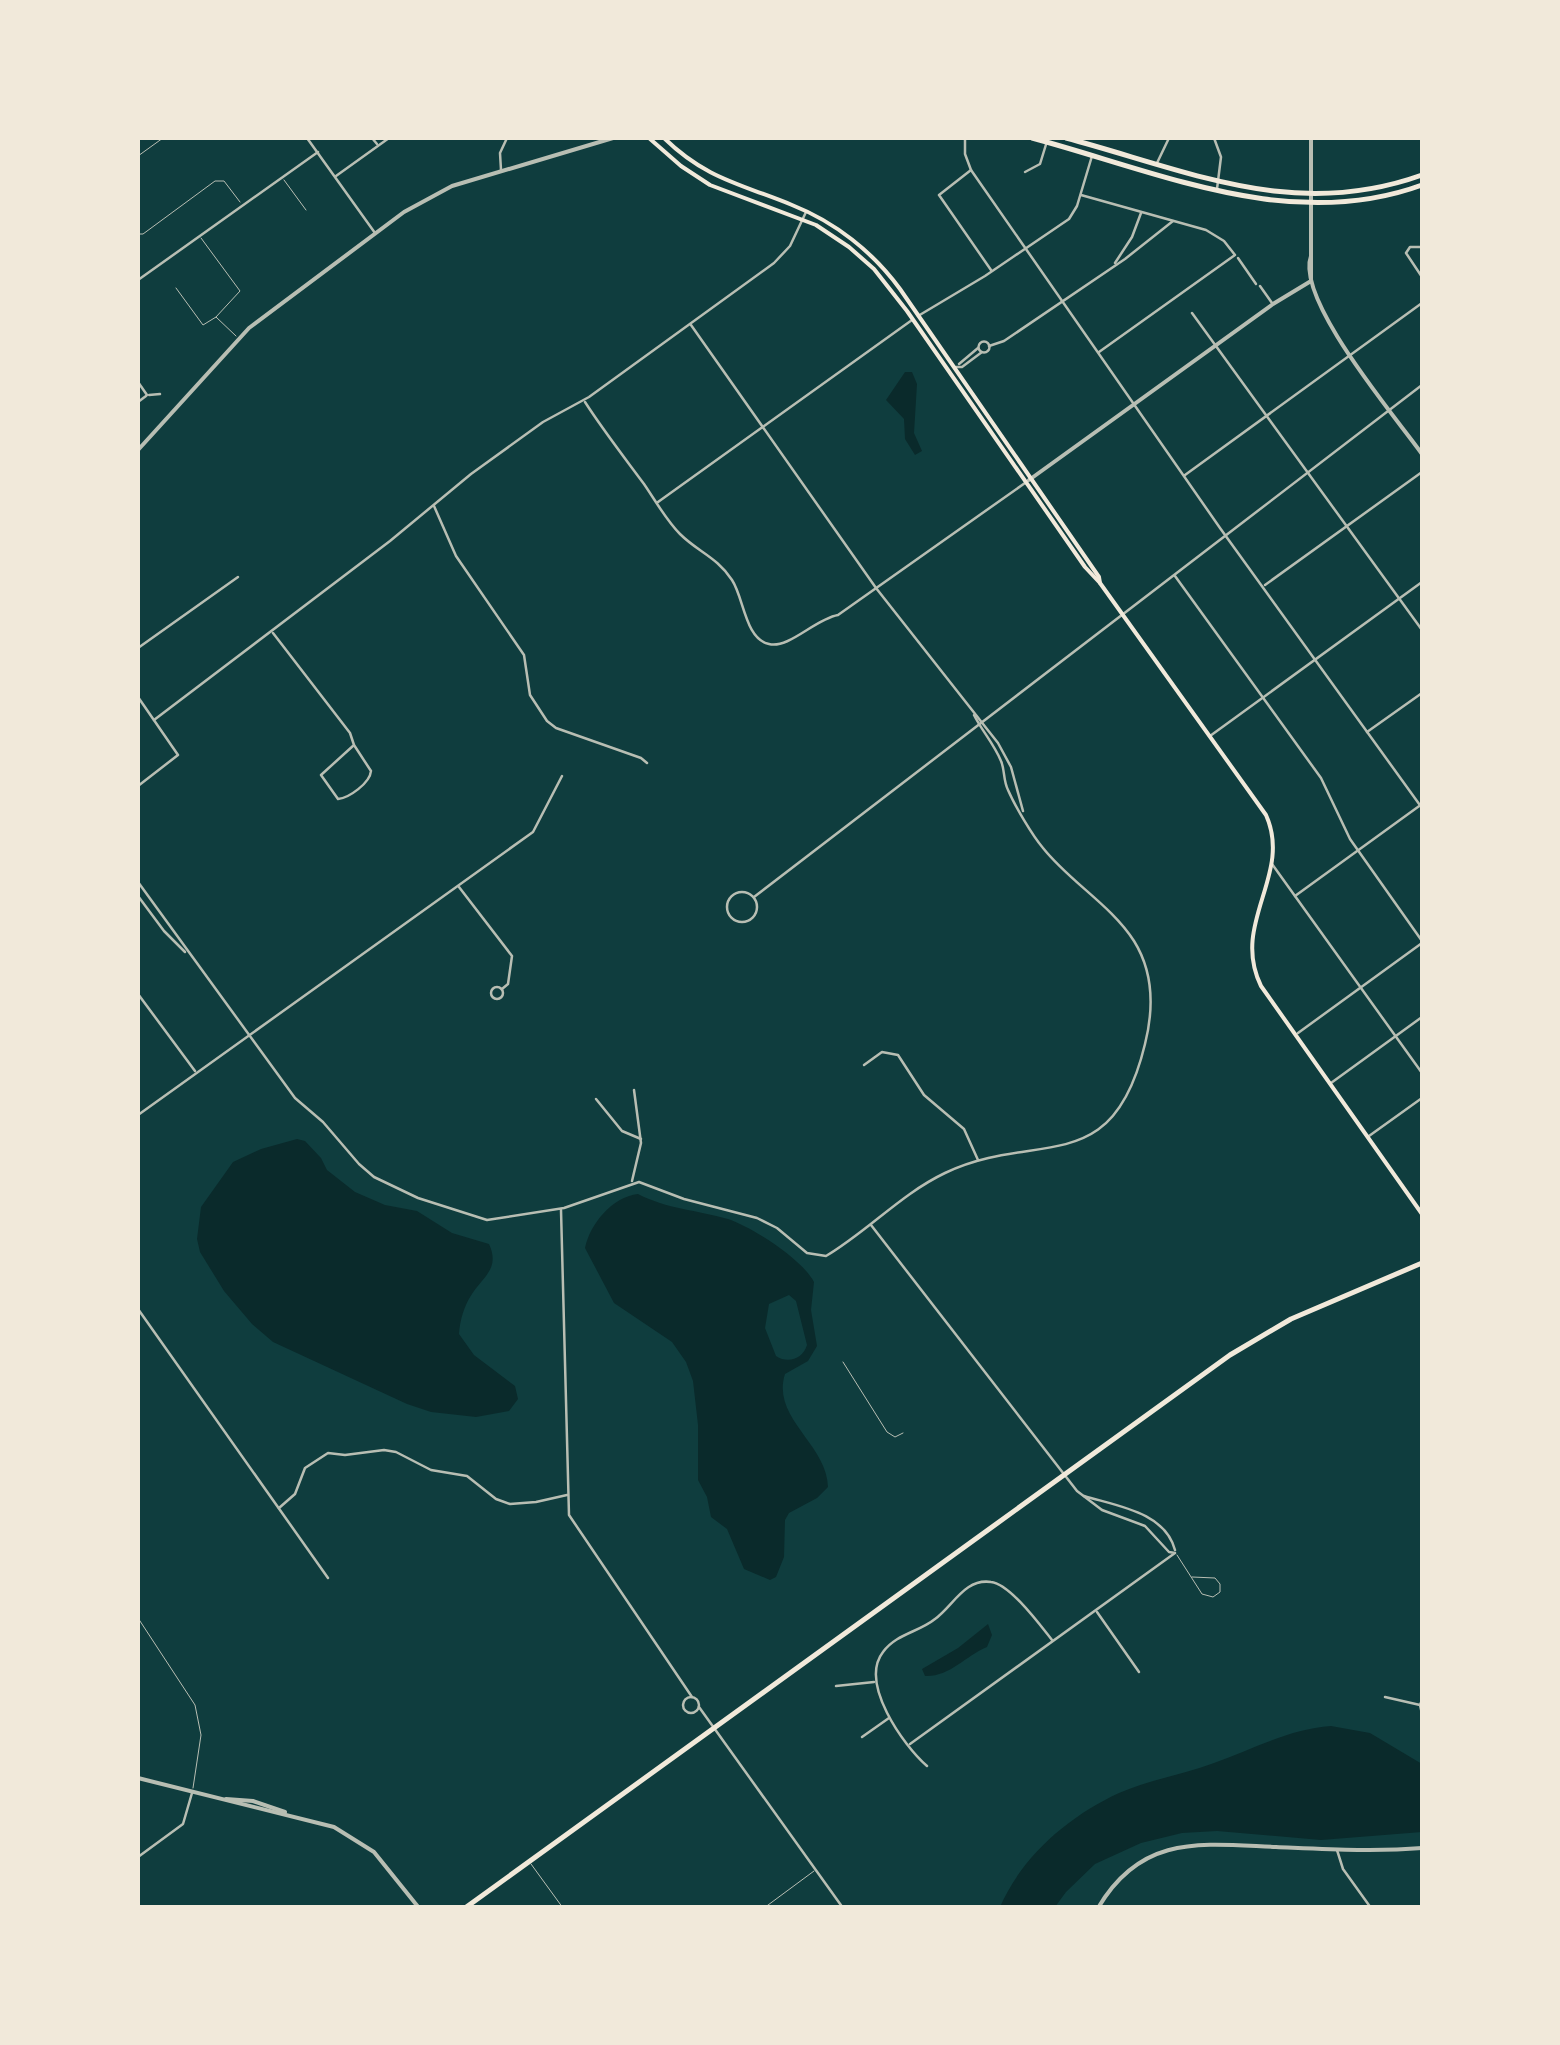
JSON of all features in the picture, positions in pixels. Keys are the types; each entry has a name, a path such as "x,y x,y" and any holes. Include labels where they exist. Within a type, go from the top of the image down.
{"main road":[{"path":"649,138 681,166 710,184 832,235 888,285 1085,567 1266,814 1273,836 1272,864 1252,930 1251,955 1261,986 1422,1214"},
{"path":"664,138 725,181 806,212 870,254 957,366 1100,577 1100,583"},
{"path":"1032,138 1270,202 1364,200 1422,184"},
{"path":"1066,138 1270,193 1368,191 1422,175"},
{"path":"465,1908 1230,1355 1271,1330 1422,1263"}],"street":[{"path":"307,138 376,233"},
{"path":"372,138 378,146"},
{"path":"335,177 389,138"},
{"path":"501,171 500,152 507,138"},
{"path":"584,146 595,138"},
{"path":"138,450 238,338 424,198 613,138"},
{"path":"965,138 971,170 1226,536 1422,806 1295,896"},
{"path":"1094,145 1098,138"},
{"path":"1157,163 1168,138"},
{"path":"1214,138 1221,156 1217,190"},
{"path":"1311,138 1311,281 1320,309 1422,454"},
{"path":"1025,172 1038,168 1048,140"},
{"path":"138,280 318,152"},
{"path":"657,503 913,320 1070,218 1092,154"},
{"path":"971,170 940,195 992,272"},
{"path":"1081,195 1211,232 1236,256 1273,304"},
{"path":"154,720 471,474 543,422 584,401 783,255 806,212"},
{"path":"1115,265 1132,238 1141,212"},
{"path":"990,346 982,342 957,366 962,367 990,346 1004,341 1173,220"},
{"path":"1422,246 1406,250 1422,277"},
{"path":"1098,352 1236,256"},
{"path":"584,401 679,533 726,570 744,602 752,631 761,642 778,645 818,621 838,615 1273,304 1311,281"},
{"path":"1184,476 1422,303"},
{"path":"1192,312 1422,630"},
{"path":"690,324 876,588 1006,755 1023,812"},
{"path":"978,348 982,352"},
{"path":"138,382 147,396"},
{"path":"754,897 1422,385"},
{"path":"138,402 160,394"},
{"path":"1263,587 1422,472"},
{"path":"434,506 456,556 524,654 530,695 547,721 647,763"},
{"path":"1174,576 1322,780 1357,851 1422,942 1296,1034"},
{"path":"138,648 238,577"},
{"path":"1210,736 1422,582"},
{"path":"272,632 350,733 372,774 338,799 320,775 354,745"},
{"path":"1368,732 1422,692"},
{"path":"138,697 178,755 138,786"},
{"path":"138,882 295,1098 332,1131 361,1167 384,1182 418,1198 486,1220 561,1208 632,1182 649,1184 684,1199 756,1218 817,1256 833,1252 946,1173 979,1162 1061,1148 1094,1132 1128,1095 1147,1038 1151,984 1140,952 1114,916 1034,837 981,724"},
{"path":"138,1115 536,829 562,776"},
{"path":"1012,797 1019,791"},
{"path":"1272,864 1422,1073"},
{"path":"458,886 512,956 508,984 502,989"},
{"path":"744,892 754,897 758,907 751,919 738,922 730,916 726,905 733,896 744,892"},
{"path":"138,896 191,958"},
{"path":"138,994 196,1072"},
{"path":"1332,1083 1422,1017"},
{"path":"864,1064 882,1052 898,1056 924,1094 964,1129 979,1162"},
{"path":"632,1182 641,1138 634,1090"},
{"path":"1370,1136 1422,1098"},
{"path":"596,1099 622,1132 641,1138"},
{"path":"561,1208 569,1515 698,1707 843,1908"},
{"path":"870,1224 1082,1495 1102,1510 1145,1526 1174,1552"},
{"path":"138,1309 328,1578"},
{"path":"279,1508 296,1494 305,1468 328,1453 351,1455 384,1450 405,1455 431,1470 466,1476 506,1503 536,1502 568,1494"},
{"path":"910,1744 1174,1552 1168,1535 1149,1518 1082,1495"},
{"path":"928,1766 880,1698 875,1682 877,1664 886,1648 932,1622 956,1597 981,1582 1004,1586 1052,1642"},
{"path":"1097,1610 1138,1672"},
{"path":"836,1686 875,1682"},
{"path":"692,1697 684,1702 684,1710 694,1712 698,1707"},
{"path":"1385,1697 1421,1702 1422,1714"},
{"path":"862,1737 891,1717"},
{"path":"138,1778 334,1827 385,1862 420,1908"},
{"path":"138,1858 183,1824 192,1792"},
{"path":"1098,1908 1126,1875 1176,1847 1212,1842 1422,1848"},
{"path":"1337,1848 1343,1869 1371,1908"}],"lane":[{"path":"138,156 163,138"},
{"path":"282,177 306,210"},
{"path":"138,234 216,181 224,182 242,205"},
{"path":"176,288 203,325 240,291 199,236"},
{"path":"216,317 238,338"},
{"path":"843,1362 887,1432 895,1437 904,1433"},
{"path":"1174,1552 1198,1590 1207,1597 1220,1592 1215,1578 1192,1578"},
{"path":"138,1618 184,1686 200,1720 200,1751 192,1792"},
{"path":"530,1861 563,1908"},
{"path":"764,1908 816,1870"}],"water":[{"path":"905,372 912,372 917,384 914,433 922,451 915,455 905,439 904,419 886,400"},
{"path":"297,1139 305,1141 327,1170 355,1192 385,1205 417,1211 452,1233 489,1244 492,1266 467,1303 459,1334 474,1355 515,1386 518,1399 509,1411 476,1417 431,1412 407,1404 273,1342 224,1291 200,1252 197,1239 201,1207 233,1162"},
{"path":"638,1194 738,1223 788,1254 814,1282 811,1310 817,1346 808,1361 785,1374 783,1390 792,1418 819,1457 828,1487 817,1498 789,1513 785,1520 784,1557 776,1577 770,1580 744,1569 727,1529 711,1517 698,1480 698,1425 693,1381 686,1362 672,1342 614,1303 585,1248 604,1213 628,1196","holes":["789,1295 796,1301 807,1345 799,1357 785,1360 776,1356 765,1328 769,1304"]},
{"path":"988,1624 992,1635 987,1647 950,1670 925,1676 922,1669"},
{"path":"1331,1726 1370,1733 1422,1764 1422,1832 1321,1840 1217,1831 1182,1833 1141,1843 1095,1864 1055,1907 1000,1907 1034,1855 1065,1826 1100,1802 1130,1788 1214,1763 1286,1735"}]}
